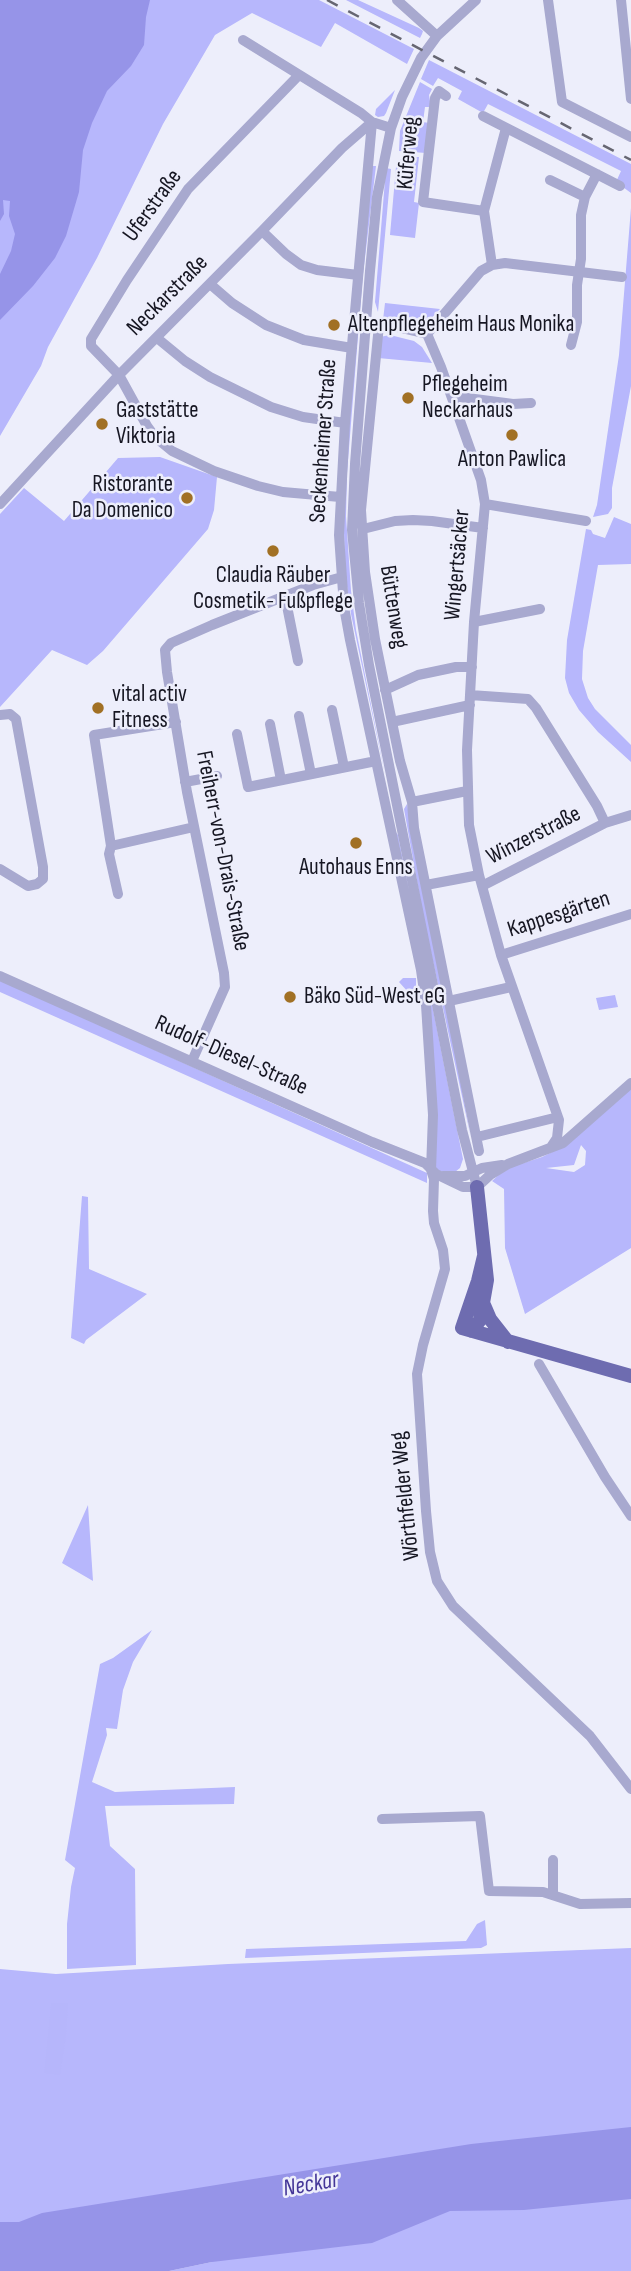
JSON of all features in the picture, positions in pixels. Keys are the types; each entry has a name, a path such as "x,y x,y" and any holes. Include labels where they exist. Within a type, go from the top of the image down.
{"main road":[{"path":"467,1329 480,1320 487,1280 477,1187"},
{"path":"467,1329 484,1256"},
{"path":"484,1305 490,1319 508,1342"},
{"path":"467,1329 631,1376"}],"street":[{"path":"476,0 437,36 413,72 391,128 377,197 353,498 353,541 359,603 453,1087 477,1187 508,1164 563,1143 631,1083"},
{"path":"548,0 562,102 631,137"},
{"path":"621,0 629,55 631,99"},
{"path":"402,2 437,36"},
{"path":"243,40 372,122 391,128"},
{"name":"Uferstraße","path":"119,375 92,346 91,339 188,189 298,76"},
{"name":"Küferweg","path":"442,93 435,98 423,202 484,211"},
{"path":"483,116 620,186"},
{"name":"Neckarstraße","path":"0,504 119,375 342,148 372,122"},
{"name":"Seckenheimer Straße","path":"372,122 345,423 339,535 350,640 421,970 433,1115 431,1170"},
{"path":"492,265 484,211 506,128"},
{"path":"571,345 577,322 581,215 585,197 597,174"},
{"path":"550,180 585,197"},
{"path":"262,231 301,265 317,270 358,275"},
{"path":"366,324 427,334 481,271 492,265 505,263 622,276"},
{"path":"210,284 265,325 304,340 352,348"},
{"name":"Büttenweg","path":"379,325 361,510 365,572 392,722"},
{"name":"Wingertsäcker","path":"427,334 474,455 485,504 470,700 467,791 470,825 480,880 501,955 559,1119"},
{"path":"157,338 210,377 271,407 303,417 345,423"},
{"path":"119,375 147,426 155,437 172,451 214,471 258,486 283,492 340,498"},
{"path":"452,396 513,404 531,403"},
{"path":"485,504 586,521"},
{"path":"363,529 395,521 413,520 483,528"},
{"name":"Freiherr-von-Drais-Straße","path":"192,1061 225,987 185,782 167,672 167,646 285,596 342,577"},
{"path":"285,596 298,661"},
{"path":"474,622 540,609"},
{"name":"Büttenweg","path":"385,690 418,675 456,667 472,667"},
{"name":"Winzerstraße","path":"470,700 528,699 597,806 605,823"},
{"path":"470,700 392,722 412,802 414,828 479,1151"},
{"path":"332,710 344,767"},
{"path":"0,715 10,714 16,719 43,879 28,886 0,869"},
{"path":"299,716 311,774"},
{"path":"118,894 109,854 111,846 94,735 176,722"},
{"path":"270,724 281,780"},
{"path":"237,734 248,787 376,761"},
{"path":"185,782 217,776"},
{"path":"412,802 467,791"},
{"name":"Winzerstraße","path":"480,880 605,823 631,816"},
{"path":"111,846 194,827"},
{"path":"426,886 480,880"},
{"name":"Kappesgärten","path":"501,955 631,914"},
{"name":"Rudolf-Diesel-Straße","path":"0,976 372,1142 425,1163 431,1170 463,1187 477,1187"},
{"path":"449,1001 512,987"},
{"path":"478,1138 559,1119 571,1126 583,1126"},
{"path":"551,1147 557,1138 559,1119"},
{"path":"443,1176 465,1176 482,1168 508,1164"},
{"name":"Wörthfelder Weg","path":"431,1170 434,1179 434,1223 445,1260 441,1286 423,1345 417,1374 417,1393 430,1552 438,1581 453,1606 590,1736 631,1789"},
{"path":"539,1364 605,1478 631,1516"},
{"path":"382,1819 480,1816 489,1891 543,1892 580,1904 631,1903"},
{"path":"553,1860 553,1895"}],"shaded area":[{"path":"0,0 319,0 414,49 407,64 335,23 321,47 252,13 215,35 163,124 97,258 48,347 41,366 0,436"},
{"path":"346,0 358,0 419,28 423,31 422,34 420,38"},
{"path":"429,60 631,164 631,193 616,182 621,171 488,104 483,113 458,99 462,91 438,78 433,86 421,79"},
{"path":"420,82 432,89 429,95 431,107 425,107 423,122 429,123 426,153 399,151 400,131"},
{"path":"395,90 384,116 375,115 376,109"},
{"path":"402,157 419,157 414,202 419,203 415,238 390,235 396,167"},
{"path":"370,166 376,166 363,274 346,516 356,630 386,779 351,614 345,572 343,495"},
{"path":"386,168 391,169 378,312 375,302"},
{"path":"631,208 631,386 612,488 612,508 608,514 593,517 619,355"},
{"path":"385,303 440,309 425,325 418,326 383,320"},
{"path":"390,335 414,341 422,347 432,363 378,358 380,337"},
{"path":"160,457 217,477 214,510 208,529 103,651 87,665 52,650 0,707 0,514 24,488 64,521 118,458"},
{"path":"614,517 631,524 631,564 598,565 583,651 582,679 595,709 631,745 631,762 598,732 579,710 569,693 565,678 567,640 586,529 605,538"},
{"path":"407,804 471,1138 424,920 404,809"},
{"path":"392,827 398,835 463,1159 460,1168 455,1172 436,1171 424,972"},
{"path":"403,978 416,978 416,991 408,992 399,982"},
{"path":"0,980 427,1173 427,1183 0,992"},
{"path":"615,995 618,1007 599,1010 596,998"},
{"path":"631,1088 631,1248 525,1314 505,1248 504,1189 492,1181 505,1169 542,1157 564,1146","holes":["581,1145 586,1151 585,1165 574,1172 546,1168 574,1165"]},
{"path":"82,1196 88,1197 89,1269 147,1294 84,1344 71,1338"},
{"path":"88,1505 93,1581 62,1563"},
{"path":"152,1630 133,1662 123,1690 117,1729 106,1728 107,1735 92,1782 115,1792 235,1787 234,1804 105,1806 110,1846 135,1869 136,1965 67,1969 67,1924 75,1868 65,1860 100,1664"},
{"path":"485,1920 487,1945 481,1948 245,1958 246,1949 466,1941 477,1924"},
{"path":"631,1948 631,2271 169,2271 212,2262 0,2256 0,1969 56,1974 228,1964"},
{"path":"51,2003 68,2003 60,2075 44,2073"}],"water":[{"path":"0,0 150,0 144,45 131,66 107,91 92,123 83,150 79,192 66,236 55,258 33,286 0,320 0,274 11,251 15,234 9,216 10,201 3,200 4,214 0,221"},
{"name":"Neckar","path":"631,2127 631,2199 524,2210 450,2211 372,2243 212,2262 169,2271 0,2271 0,2222 19,2222 42,2213 471,2144"}],"railway":[{"path":"327,0 631,160"}],"place":[{"name":"Altenpflegeheim Haus Monika","path":"334,325"},
{"name":"Pflegeheim Neckarhaus","path":"408,398"},
{"name":"Gaststätte Viktoria","path":"102,424"},
{"name":"Anton Pawlica","path":"512,435"},
{"name":"Ristorante Da Domenico","path":"187,498"},
{"name":"Claudia Räuber Cosmetik- Fußpflege","path":"273,551"},
{"name":"vital activ Fitness","path":"98,708"},
{"name":"Autohaus Enns","path":"356,843"},
{"name":"Bäko Süd-West eG","path":"290,997"}]}
